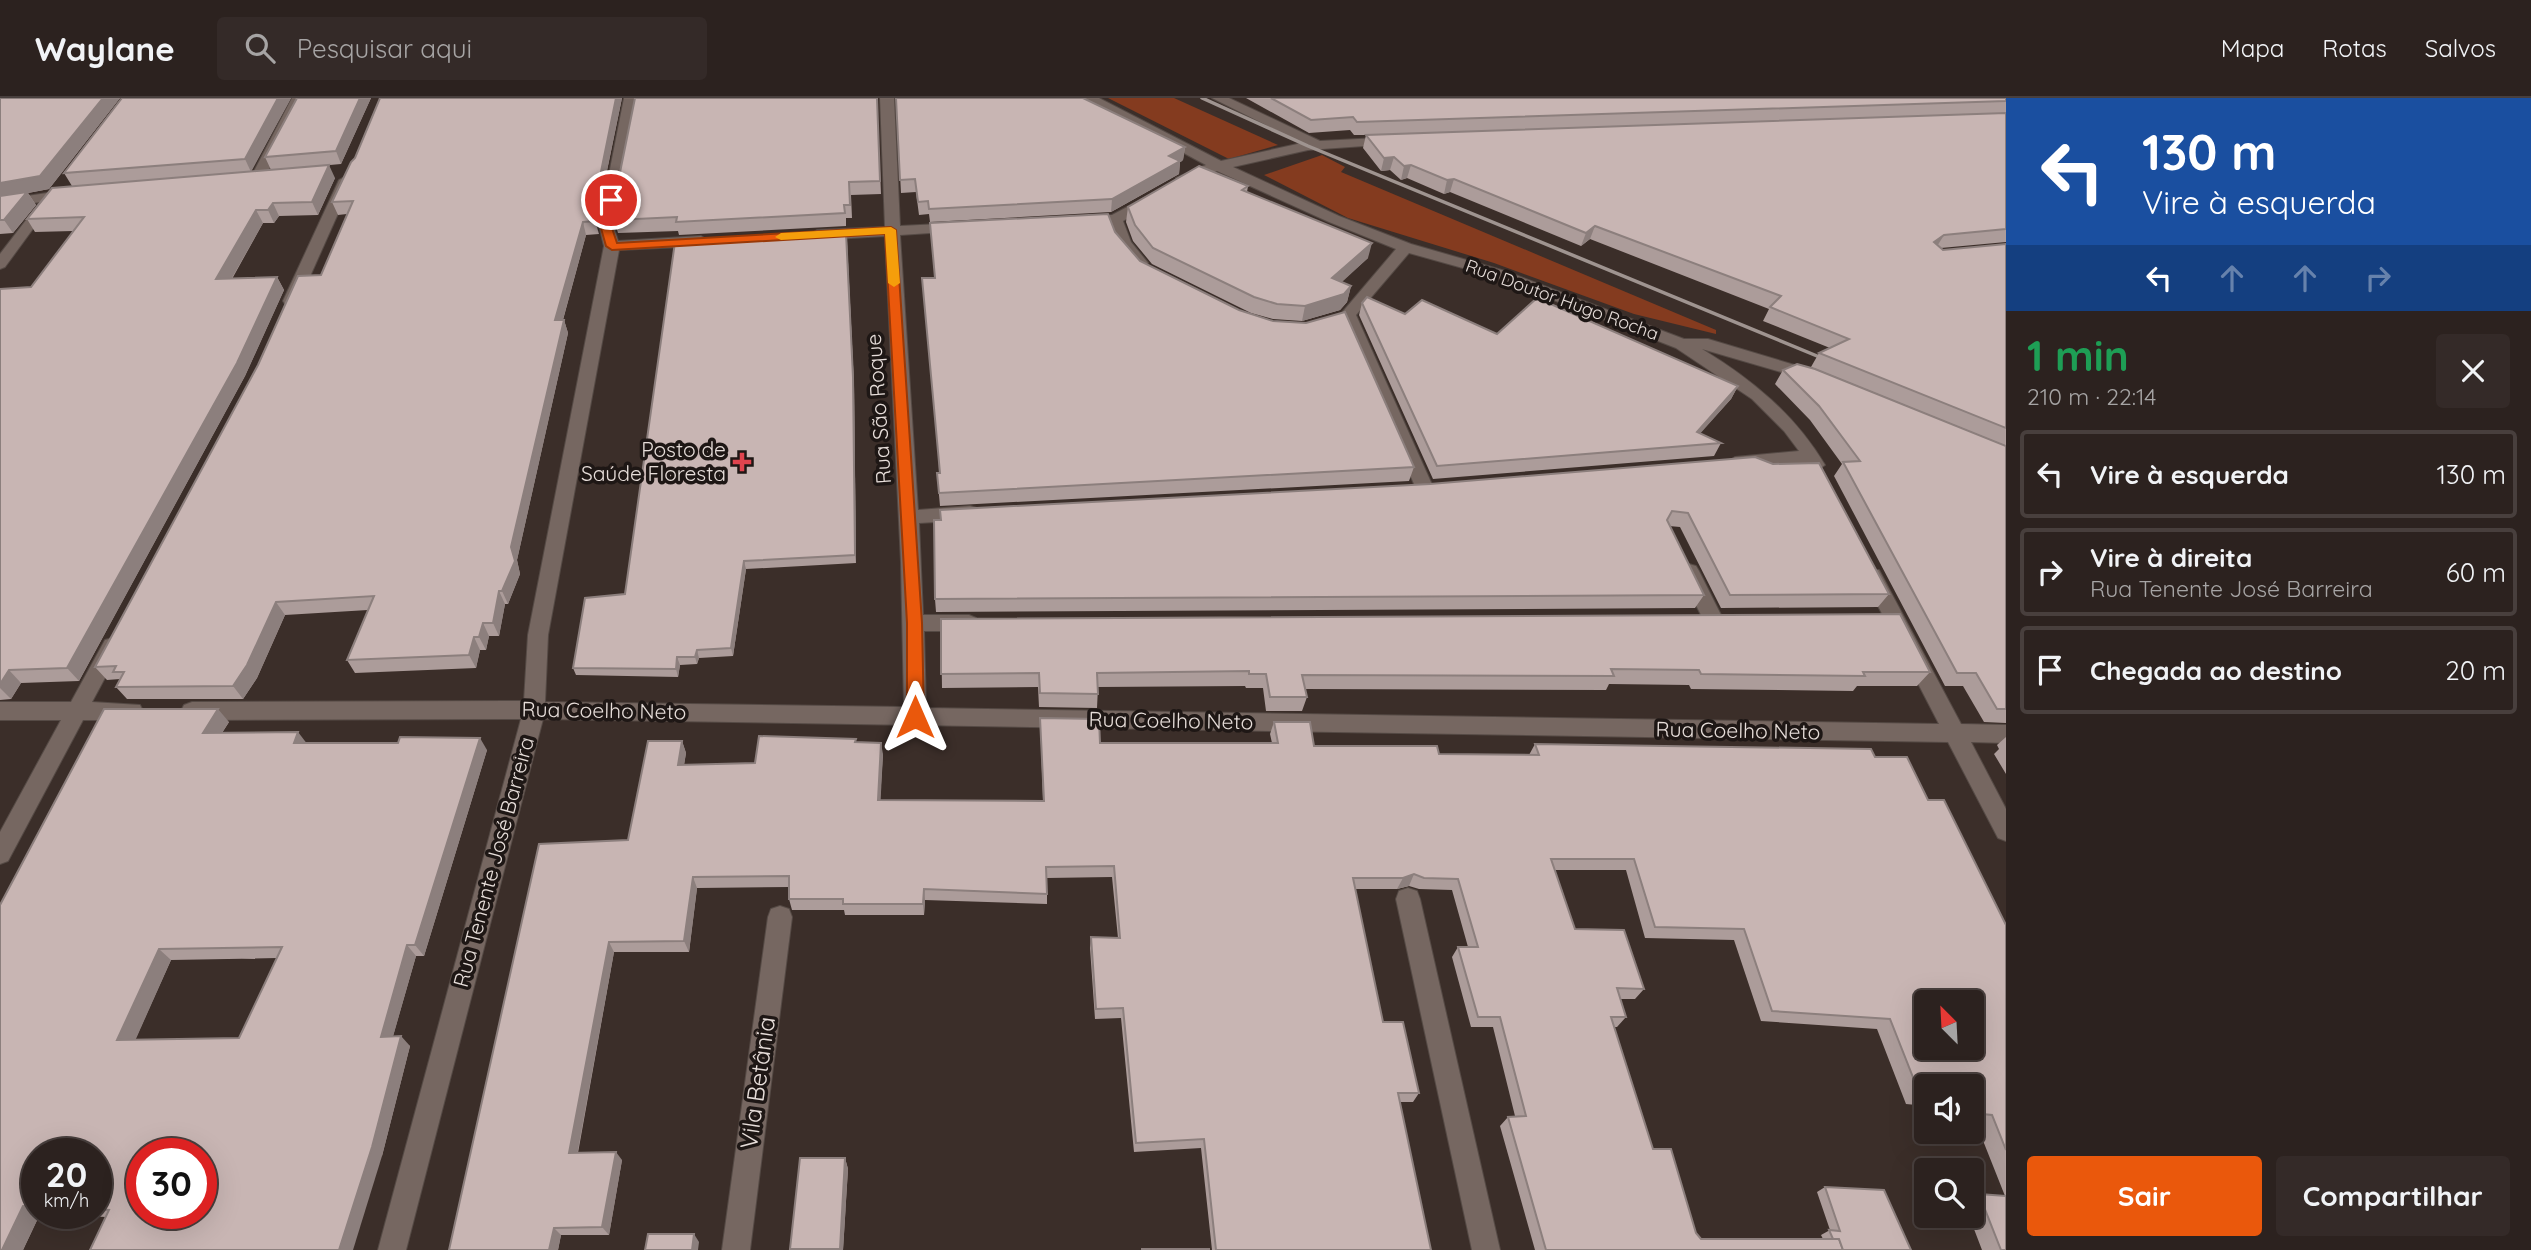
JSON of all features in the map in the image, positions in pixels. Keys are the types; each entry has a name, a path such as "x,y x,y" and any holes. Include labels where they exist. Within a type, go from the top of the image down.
{"street":[{"path":"258,177 299,98"},
{"name":"Rua Tenente José Barreira","path":"392,1250 534,710 538,635 612,246 606,225 631,98"},
{"name":"Rua São Roque","path":"887,98 891,230 915,623 915,717"},
{"name":"Rua Doutor Hugo Rocha","path":"1089,98 1219,166 1334,219 1406,247 1500,274 1682,344 1708,344 1826,382"},
{"path":"1219,98 1317,145"},
{"path":"1062,221 1115,219 1201,170 1317,145 1406,139"},
{"path":"283,316 345,170"},
{"path":"1,262 59,189"},
{"path":"0,204 59,189 96,191"},
{"path":"1115,219 1124,243 1145,269 1157,275"},
{"path":"807,235 970,226"},
{"path":"612,246 723,240"},
{"path":"1406,247 1343,317 1425,489"},
{"path":"1682,344 1736,377 1774,407 1812,456 1825,481"},
{"path":"1715,464 1812,456"},
{"path":"909,517 993,512"},
{"path":"1863,556 2006,831"},
{"path":"1683,558 1720,619 1685,620"},
{"path":"1867,618 1895,618"},
{"path":"915,623 985,623"},
{"path":"0,854 122,628"},
{"name":"Rua Coelho Neto","path":"0,711 534,710 2006,734"},
{"path":"1408,899 1486,1250"},
{"name":"Vila Betânia","path":"736,1250 780,917"}],"shaded area":[{"path":"1108,98 1174,98 1278,145 1229,159"},
{"path":"1322,155 1345,167 1341,172 1716,330 1716,334 1634,314 1494,263 1348,218 1264,175"}],"building":[{"path":"0,98 103,98 40,176 0,183"},
{"path":"122,98 278,98 245,159 64,173"},
{"path":"297,98 360,98 336,151 265,157"},
{"path":"380,98 616,98 593,211 595,221 583,222 555,320 564,320 511,547 515,561 502,591 499,591 493,623 483,623 479,637 474,637 469,655 347,660 374,596 276,602 247,665 233,686 116,687 124,672 113,672 116,666 95,667 258,365 298,276 321,275 353,201 332,202 355,158"},
{"path":"635,98 877,98 880,181 849,182 850,205 844,205 845,213 676,222 677,217 615,220 612,212"},
{"path":"896,98 1083,98 1185,147 1169,156 1180,161 1112,199 929,209 928,201 918,202 915,179 900,180"},
{"path":"1271,98 2006,98 2006,101 1357,122 1353,117 1311,120"},
{"path":"2006,113 2006,229 1944,235 1934,242 1943,250 2006,244 2006,428 1819,353 1849,339 1770,307 1781,296 1595,226 1586,233 1454,179 1447,180 1411,165 1404,166 1394,157 1384,158 1366,135"},
{"path":"329,165 312,202 273,203 268,210 256,210 216,279 277,277 237,363 67,668 9,670 0,684 0,289 31,287 84,217 27,219 52,188"},
{"path":"1199,166 1248,186 1242,190 1372,243 1332,278 1351,286 1344,294 1305,306 1277,304 1254,297 1153,248 1135,225 1128,207"},
{"path":"27,192 4,220 0,220 0,196"},
{"path":"1108,214 1115,232 1140,261 1239,310 1273,321 1306,323 1345,312 1414,467 939,493 937,473 940,473 922,278 935,278 930,223"},
{"name":"Posto de Saúde Floresta","path":"846,233 853,377 855,555 744,561 731,648 697,650 695,657 677,657 676,669 573,668 585,598 625,594 675,242"},
{"path":"1367,297 1405,314 1422,300 1497,334 1537,298 1738,386 1697,432 1721,443 1437,466 1362,303"},
{"path":"1797,364 2006,446 2006,709 1997,709 1976,673 1957,673 1843,462 1860,461 1819,406 1783,370"},
{"path":"1755,457 1773,464 1819,463 1889,594 1730,595 1688,513 1672,511 1667,520 1704,595 935,599 934,520 941,520 940,510 1430,484"},
{"path":"1900,614 1930,672 1863,672 1865,676 1701,674 1699,670 1611,669 1614,676 1302,675 1307,697 1270,697 1266,674 1249,674 1249,671 1097,673 1098,694 1040,693 1039,673 941,674 941,619"},
{"path":"104,709 218,709 203,733 298,732 294,743 398,743 400,737 480,738 415,945 407,945 381,1037 401,1036 372,1147 339,1250 90,1250 100,1229 112,1229 112,1138 21,1138 21,1210 0,1250 0,905","holes":["282,947 239,1038 117,1040 159,949"]},
{"path":"1040,718 1099,719 1100,743 1278,743 1274,722 1310,722 1314,746 1437,746 1439,754 1539,755 1535,744 1871,749 1875,757 1907,757 1928,800 1944,800 2006,925 2006,1150 1992,1115 1984,1114 1984,1074 1914,1074 1914,1080 1890,1019 1772,1011 1744,929 1655,927 1634,859 1551,859 1575,929 1624,930 1644,989 1617,988 1626,1017 1611,1017 1653,1149 1671,1149 1696,1233 1701,1239 1839,1239 1843,1250 1546,1250 1508,1117 1526,1116 1500,1017 1478,1017 1458,947 1478,947 1458,879 1424,878 1414,874 1403,878 1353,878 1383,1022 1403,1022 1419,1093 1398,1093 1431,1250 1216,1250 1204,1139 1136,1143 1123,1008 1096,1009 1091,937 1120,938 1114,866 1046,867 1047,894 924,889 923,904 843,904 843,899 789,899 789,876 693,877 684,941 609,942 569,1153 616,1152 602,1227 554,1228 549,1250 449,1250 539,844 628,840 648,741 682,741 678,765 755,763 759,736 856,739 855,742 881,743 878,800 1044,801"},
{"path":"800,1158 845,1158 840,1249 790,1249"},
{"path":"1825,1187 1884,1190 1911,1250 1843,1250 1839,1239 1833,1239 1829,1230 1840,1231"},
{"path":"1984,1194 2006,1196 2006,1250 2001,1250 1984,1207"},
{"path":"648,1234 694,1234 692,1250 645,1250"},
{"path":"1209,1249 1209,1250 1142,1250"}],"railway":[{"path":"1202,98 1308,146 1834,363"}],"slow traffic":[{"path":"781,237 891,230 894,283"}],"place":[{"name":"Posto de Saúde Floresta","path":"742,462"}],"route":[{"path":"611,200 606,225 612,246 891,230 915,623 915,717"}]}
